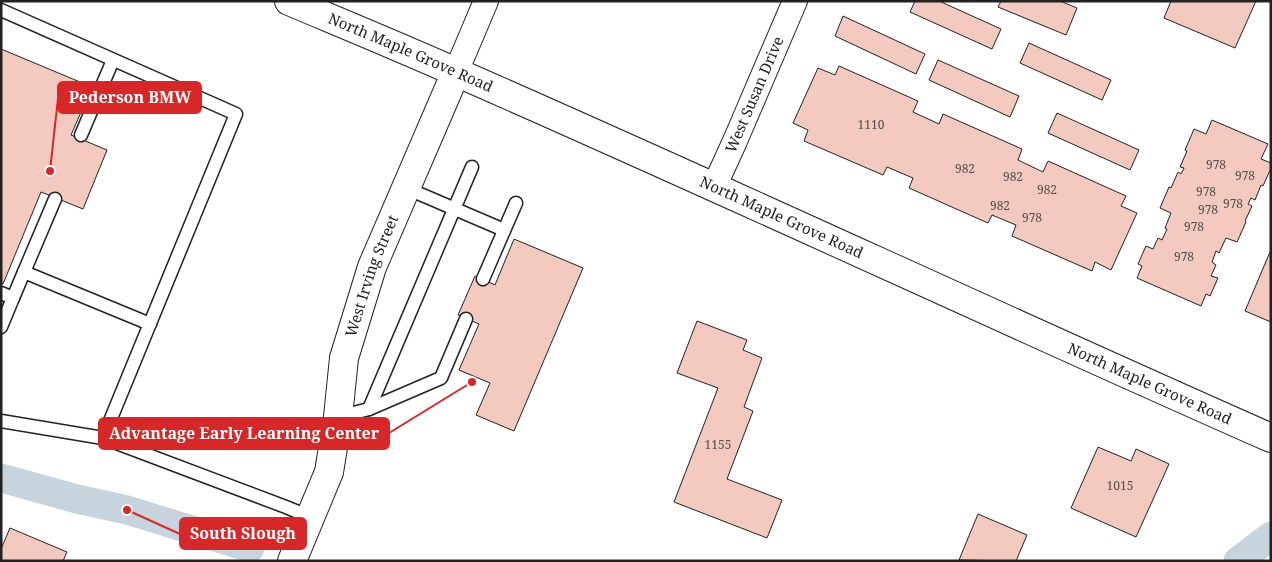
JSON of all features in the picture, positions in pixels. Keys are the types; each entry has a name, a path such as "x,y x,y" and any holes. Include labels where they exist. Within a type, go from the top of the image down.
{"main road":[{"name":"North Maple Grove Road","path":"289,1 456,72 1271,438"},
{"name":"West Irving Street","path":"292,561 329,472 338,417 344,358 372,267 456,72"}],"street":[{"name":"West Irving Street","path":"456,72 486,1"},
{"name":"West Susan Drive","path":"714,187 795,1"}],"lane":[{"path":"1,10 236,114 103,438"},
{"path":"81,135 113,60"},
{"path":"369,409 472,166"},
{"path":"406,188 504,230"},
{"path":"1,327 7,295 24,272 55,199"},
{"path":"483,280 516,202"},
{"path":"24,272 150,324"},
{"path":"338,417 369,409 441,378 466,318"},
{"path":"1,421 103,438 310,517"}],"building":[{"path":"915,1 939,1 1001,29 992,49 910,12"},
{"path":"1001,1 1060,1 1077,8 1066,35 998,7"},
{"path":"1171,1 1256,1 1235,48 1164,18"},
{"path":"843,16 925,54 916,74 835,36"},
{"path":"1029,43 1111,80 1102,100 1020,63"},
{"path":"1,49 92,87 71,135 107,150 83,209 41,192 3,284 1,283"},
{"path":"938,60 1019,96 1010,117 929,80"},
{"path":"839,66 918,101 913,112 939,124 943,114 1022,149 1018,160 1043,172 1048,161 1126,196 1121,206 1137,213 1111,270 1095,262 1092,271 1012,236 1016,225 992,215 988,223 909,188 913,178 887,167 883,175 804,141 808,130 793,123 818,68 835,75"},
{"path":"1057,113 1139,150 1130,170 1048,133"},
{"path":"1212,120 1268,144 1261,159 1271,163 1271,168 1255,200 1251,198 1248,204 1252,206 1237,242 1226,238 1219,253 1216,251 1212,262 1216,265 1211,276 1218,278 1210,296 1206,294 1201,306 1137,278 1142,266 1138,264 1146,246 1153,249 1158,238 1162,240 1167,229 1165,228 1171,213 1160,208 1178,172 1181,174 1184,168 1180,167 1194,129 1206,134"},
{"path":"514,239 583,268 514,431 476,415 490,383 459,370 479,324 458,315 475,276 495,285"},
{"path":"1271,252 1271,322 1245,311"},
{"path":"697,321 747,340 743,350 762,358 744,407 753,411 727,479 782,500 767,538 674,502 718,388 677,373"},
{"path":"1098,447 1131,461 1136,449 1169,464 1136,537 1071,508"},
{"path":"978,514 1027,535 1016,561 959,560"},
{"path":"10,528 67,552 63,561 1,561 1,549"}],"waterway":[{"path":"1,478 77,499 127,510 250,548"},
{"path":"1238,561 1271,536"}],"place":[{"name":"Pederson BMW","path":"50,171"},
{"name":"Advantage Early Learning Center","path":"472,382"},
{"name":"South Slough","path":"127,510"}]}
